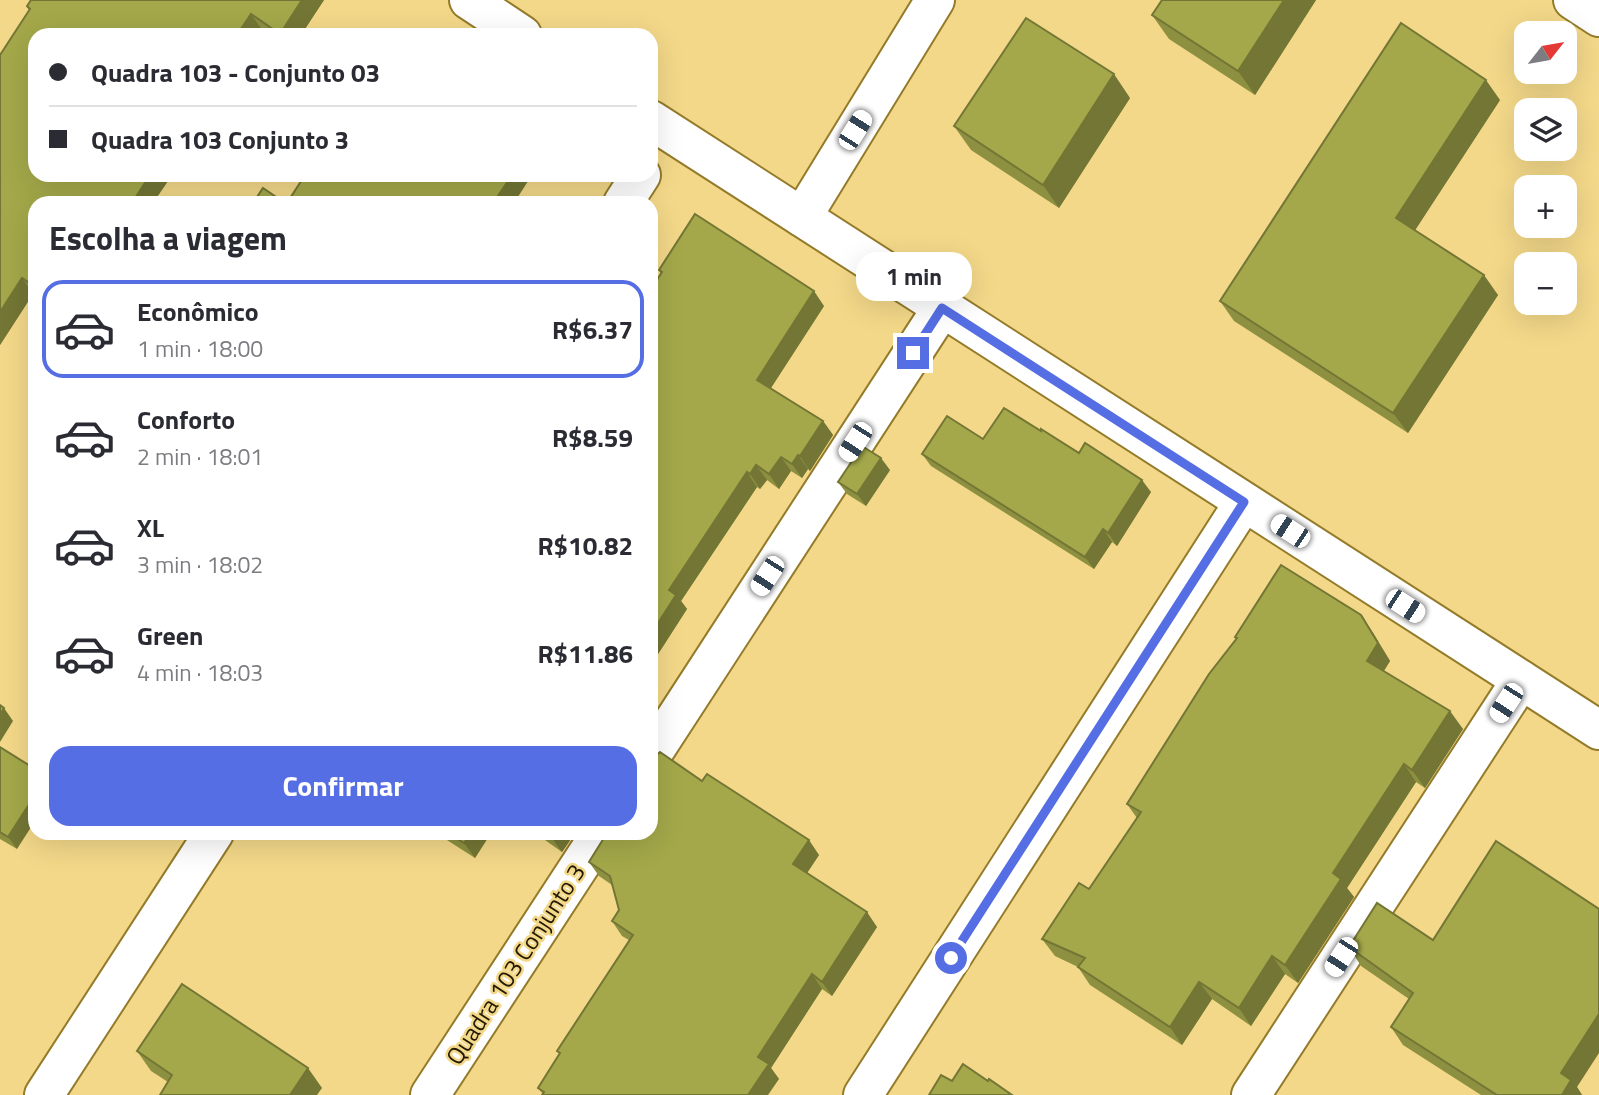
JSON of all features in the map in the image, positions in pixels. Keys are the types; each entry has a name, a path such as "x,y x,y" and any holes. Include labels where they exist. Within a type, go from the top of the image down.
{"street":[{"path":"469,0 511,28"},
{"path":"802,217 935,0"},
{"path":"658,138 802,217 1599,730"},
{"path":"658,744 942,308"},
{"path":"863,1095 1244,502"},
{"path":"1251,1095 1521,680"},
{"path":"44,1095 209,840"},
{"name":"Quadra 103 Conjunto 3","path":"430,1095 596,840"}],"building":[{"path":"31,0 302,0 284,28 271,28 251,14 242,28 28,28 28,182 146,182 136,196 28,196 28,282 22,278 0,312 0,55 30,9 27,6"},
{"path":"1162,0 1284,0 1238,71 1152,15"},
{"path":"1026,18 1114,74 1043,185 954,126"},
{"path":"1401,23 1486,80 1396,218 1484,275 1393,413 1220,301"},
{"path":"300,182 507,182 498,196 292,196"},
{"path":"263,188 275,196 258,196"},
{"path":"695,214 814,291 757,380 823,421 792,464 781,457 769,474 756,465 750,474 747,472 669,590 676,595 658,623 658,278 662,272 659,270"},
{"path":"1004,408 1079,453 1085,443 1142,480 1108,533 1103,529 1085,557 922,454 947,416 983,439"},
{"path":"862,446 881,458 857,494 838,482"},
{"path":"1281,565 1361,615 1378,643 1367,661 1450,711 1412,770 1404,764 1333,873 1341,879 1285,965 1272,956 1239,1008 1199,982 1170,1027 1078,967 1085,958 1042,939 1079,883 1089,889 1141,812 1127,804 1209,674 1237,638 1235,637"},
{"path":"0,747 28,765 28,806 8,837 0,832"},
{"path":"660,752 702,781 707,774 809,840 793,864 867,912 822,982 812,974 758,1057 769,1064 748,1095 542,1095 544,1092 538,1088 560,1053 557,1051 633,935 612,921 619,910 610,876 589,862 603,840 658,840"},
{"path":"1496,841 1599,909 1599,1014 1561,1073 1571,1080 1562,1095 1497,1095 1391,1027 1413,993 1349,947 1377,903 1433,940"},
{"path":"182,984 308,1068 290,1095 160,1095 172,1075 137,1051"},
{"path":"963,1064 1012,1095 929,1095 941,1075 952,1081"}],"route":[{"path":"913,353 942,308 1244,502 951,958"}]}
